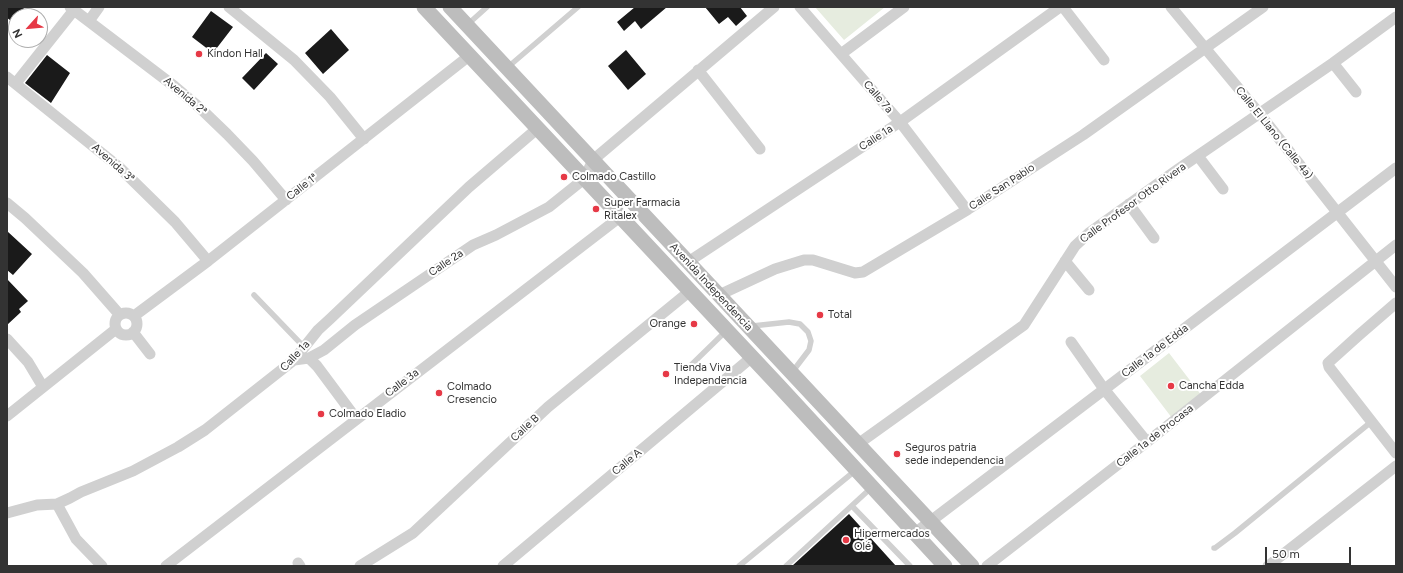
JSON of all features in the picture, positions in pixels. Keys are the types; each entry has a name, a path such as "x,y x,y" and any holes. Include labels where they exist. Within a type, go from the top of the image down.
{"main road":[{"name":"Avenida Independencia","path":"424,7 752,357 945,566"},
{"name":"Avenida Independencia","path":"450,7 972,566"},
{"path":"730,335 747,326"},
{"path":"805,414 818,402"}],"street":[{"path":"88,21 99,7"},
{"path":"229,7 273,42 307,73 330,97 364,139"},
{"path":"592,160 774,7"},
{"name":"Calle 7a","path":"800,7 900,122 967,210"},
{"path":"841,54 904,7"},
{"name":"Calle 1a","path":"688,262 900,122 1060,7"},
{"path":"1063,7 1104,60"},
{"name":"Calle El Llano (Calle 4a)","path":"1171,7 1259,113 1396,287"},
{"name":"Calle San Pablo","path":"719,295 776,269 804,260 820,262 855,273 863,272 967,210 1083,135 1263,7"},
{"path":"11,80 72,9"},
{"name":"Avenida 2ª","path":"72,9 174,86 200,108 253,161 286,200"},
{"name":"Calle Profesor Otto Rivera","path":"858,444 1022,327 1075,246 1082,239 1129,204 1395,19"},
{"name":"Calle 1ª","path":"134,316 208,261 470,56"},
{"path":"1333,63 1356,92"},
{"path":"698,70 760,149"},
{"name":"Avenida 3ª","path":"11,80 119,167 175,222 208,261"},
{"name":"Calle 1a","path":"7,513 37,505 57,504 81,492 133,471 178,447 205,430 294,360 318,330 469,187 538,128"},
{"path":"1198,156 1222,189"},
{"name":"Calle 2a","path":"294,360 309,358 324,350 355,325 473,245 526,220 549,207 584,179 592,160"},
{"name":"Calle 1a de Edda","path":"915,533 1396,168"},
{"path":"7,203 83,273 119,314"},
{"path":"1129,204 1154,238"},
{"name":"Calle 3a","path":"166,566 620,217"},
{"name":"Calle 1a de Procasa","path":"987,566 1147,442 1396,245"},
{"path":"1065,261 1089,290"},
{"name":"Calle B","path":"360,566 413,533 548,407 690,291"},
{"path":"1396,304 1358,335 1329,361 1328,364 1396,453"},
{"path":"129,312 134,316 137,326 134,332 124,335 118,332 115,326 115,320 119,314 129,312"},
{"path":"7,416 116,329"},
{"path":"134,332 150,354"},
{"path":"7,339 28,362 43,387"},
{"path":"1071,342 1104,389 1147,442"},
{"name":"Calle A","path":"502,566 752,357"},
{"path":"309,358 318,366 352,413 358,417"},
{"path":"1268,566 1396,466"},
{"path":"57,504 76,539 102,566"}],"lane":[{"path":"466,25 487,7"},
{"path":"507,68 578,7"},
{"path":"254,295 304,347"},
{"path":"747,326 790,322 800,324 808,332 811,342 809,350 791,373"},
{"path":"686,370 730,335"},
{"path":"1214,548 1216,548 1371,422"},
{"path":"739,566 856,470"},
{"path":"786,566 872,487"},
{"path":"852,506 910,566"}],"shaded area":[{"path":"815,7 885,7 844,40"},
{"name":"Cancha Edda","path":"1169,353 1202,396 1172,418 1140,376"}],"building":[{"path":"7,7 25,7 8,8 8,19"},
{"path":"635,7 667,7 641,29 635,21 624,31 617,22"},
{"path":"705,7 740,7 747,16 736,26 728,17 719,24"},
{"path":"211,11 233,27 213,53 192,37"},
{"path":"331,29 349,50 323,74 305,53"},
{"path":"626,50 646,74 628,90 608,66"},
{"path":"266,53 278,64 254,90 242,78"},
{"path":"47,55 70,73 51,103 25,83"},
{"path":"7,231 32,254 13,275 7,270"},
{"path":"7,279 28,301 19,309 21,312 7,325"},
{"name":"Hipermercados Olé","path":"849,514 896,566 792,566"}],"place":[{"name":"Kindon Hall","path":"199,54"},
{"name":"Colmado Castillo","path":"564,177"},
{"name":"Super Farmacia Ritalex","path":"596,209"},
{"name":"Total","path":"820,315"},
{"name":"Orange","path":"694,324"},
{"name":"Tienda Viva Independencia","path":"666,374"},
{"name":"Cancha Edda","path":"1171,386"},
{"name":"Colmado Cresencio","path":"439,393"},
{"name":"Colmado Eladio","path":"321,414"},
{"name":"Seguros patria sede independencia","path":"897,454"},
{"name":"Hipermercados Olé","path":"846,540"}]}
